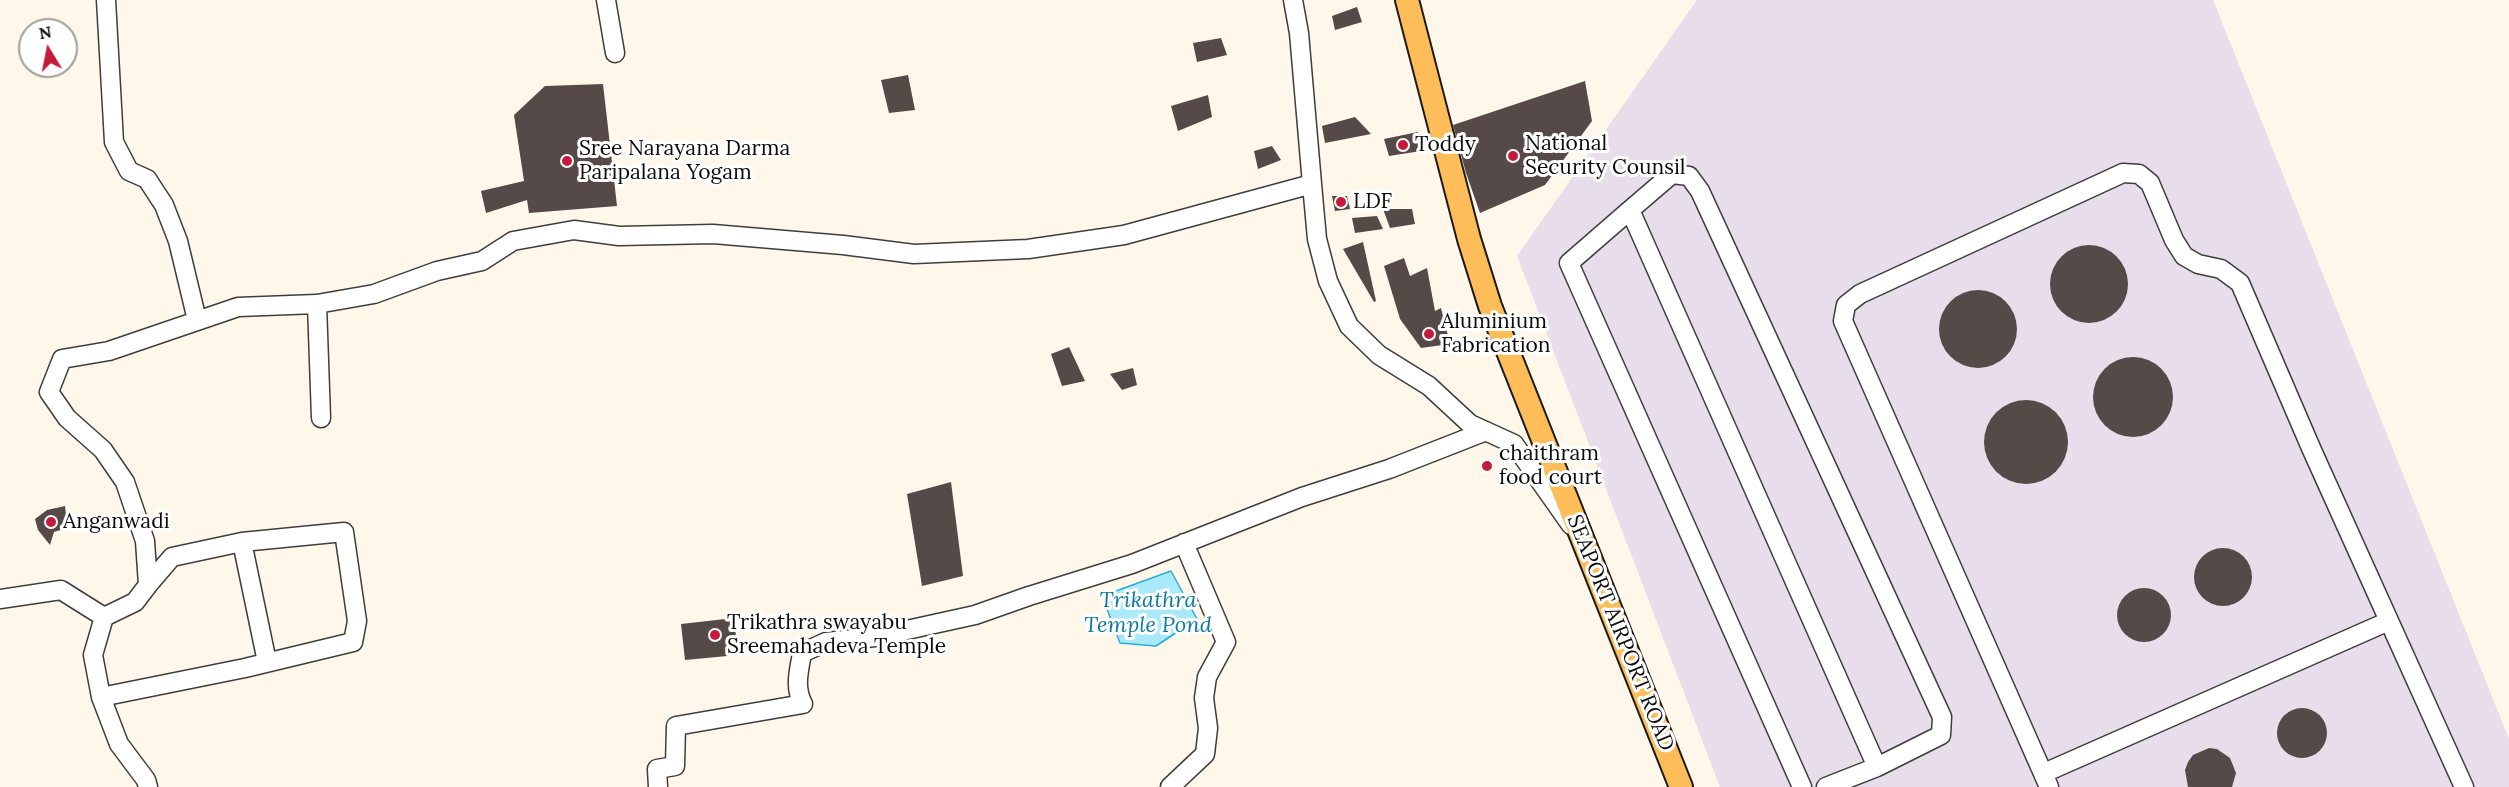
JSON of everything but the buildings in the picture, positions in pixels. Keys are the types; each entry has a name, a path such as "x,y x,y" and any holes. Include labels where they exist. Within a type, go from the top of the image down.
{"main road":[{"name":"SEAPORT AIRPORT ROAD","path":"1407,0 1469,239 1490,306 1681,787"}],"street":[{"path":"106,0 114,142 129,171 147,179 164,205 178,241 197,320"},
{"path":"606,0 615,53"},
{"path":"1293,0 1299,33 1317,239 1328,281 1349,326 1379,355 1429,386 1470,424 1514,444 1586,546"},
{"path":"2389,621 2046,780 1843,321 1846,305 1860,294 2123,173 2139,174 2150,183 2174,240 2184,256 2198,264 2221,269 2240,283 2464,787"},
{"path":"1802,787 1569,263 1672,174 1689,176 1700,191 1942,717 1941,735 1877,767 1826,787"},
{"path":"148,585 145,541 124,482 103,450 67,418 49,392 62,359 109,351 238,307 317,304 374,294 437,271 482,261 513,241 574,230 619,236 713,234 843,245 914,254 996,248 1028,249 1124,235 1312,184"},
{"path":"1630,210 1877,767"},
{"path":"317,304 321,418"},
{"path":"658,787 657,768 675,766 676,726 802,704 797,681 802,653 826,642 875,637 975,615 1132,564 1302,497 1389,469 1486,431"},
{"path":"101,697 353,642 357,621 344,531 242,542 172,557 135,602 104,617 93,655 101,697 119,744 146,780 148,787"},
{"path":"242,542 267,662"},
{"path":"1170,787 1205,754 1208,728 1204,698 1207,677 1226,642 1184,543"},
{"path":"0,598 61,590 104,617"}],"shaded area":[{"path":"1697,0 2213,0 2509,739 2509,787 1720,787 1517,256"}],"water":[{"name":"Trikathra Temple Pond","path":"1171,571 1197,619 1156,646 1120,643 1102,596"}],"place":[{"name":"Toddy","path":"1403,145"},
{"name":"National Security Counsil","path":"1513,156"},
{"name":"Sree Narayana Darma Paripalana Yogam","path":"567,161"},
{"name":"LDF","path":"1341,202"},
{"name":"Aluminium Fabrication","path":"1429,334"},
{"name":"chaithram food court","path":"1487,466"},
{"name":"Anganwadi","path":"51,522"},
{"name":"Trikathra swayabu Sreemahadeva Temple","path":"715,635"}]}
